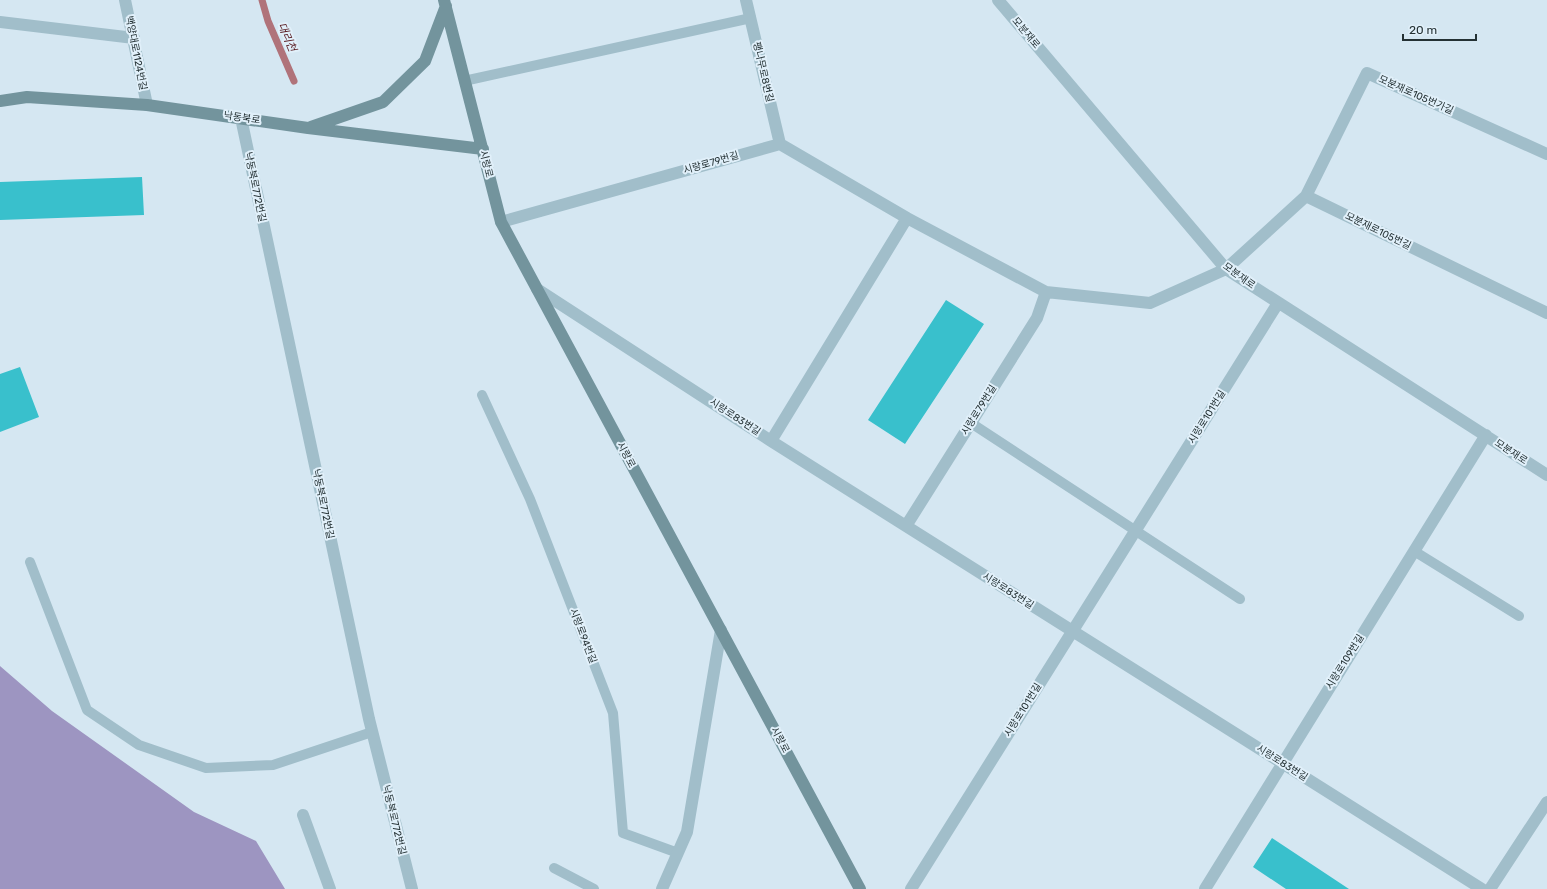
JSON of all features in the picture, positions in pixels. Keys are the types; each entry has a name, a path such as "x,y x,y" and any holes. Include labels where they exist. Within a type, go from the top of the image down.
{"main road":[{"name":"시랑로","path":"445,3 501,222 860,889"},
{"path":"308,128 383,102 425,61 445,3"},
{"name":"낙동북로","path":"0,101 27,96 147,105 308,128 483,149"}],"street":[{"name":"백양대로1124번길","path":"125,0 147,105"},
{"name":"팽나무로8번길","path":"746,0 780,144"},
{"name":"모분재로","path":"998,0 1226,269 1547,475"},
{"path":"0,22 134,38"},
{"name":"모분재로105번가길","path":"1306,196 1367,73 1547,154"},
{"name":"낙동북로772번길","path":"241,118 372,732 412,889"},
{"path":"780,144 906,218 1046,292 1150,303 1226,269 1306,196"},
{"name":"시랑로79번길","path":"501,222 780,144"},
{"name":"모분재로105번길","path":"1306,196 1547,313"},
{"path":"771,441 906,218"},
{"name":"시랑로83번길","path":"537,289 771,441 1482,889"},
{"name":"시랑로79번길","path":"906,526 1037,318 1046,292"},
{"name":"시랑로101번길","path":"911,889 1278,303"},
{"name":"시랑로109번길","path":"1205,889 1486,435"},
{"path":"662,889 687,832 721,630"},
{"path":"1490,889 1547,802"},
{"path":"303,815 330,889"}],"lane":[{"path":"464,81 751,18"},
{"name":"시랑로94번길","path":"482,395 530,499 613,713 622,833 678,853"},
{"path":"971,422 1240,599"},
{"path":"1414,551 1519,616"},
{"path":"30,562 87,710 139,745 206,768 273,765 372,732"},
{"path":"554,868 594,889"}],"shaded area":[{"path":"0,666 52,711 194,812 256,841 285,889 0,889"}],"building":[{"path":"142,177 144,215 0,220 0,182"},
{"path":"946,300 984,324 905,444 868,420"},
{"path":"20,367 39,417 0,432 0,374"},
{"path":"1272,838 1349,889 1286,889 1253,867"}],"waterway":[{"name":"대리천","path":"262,0 268,21 294,81"}]}
